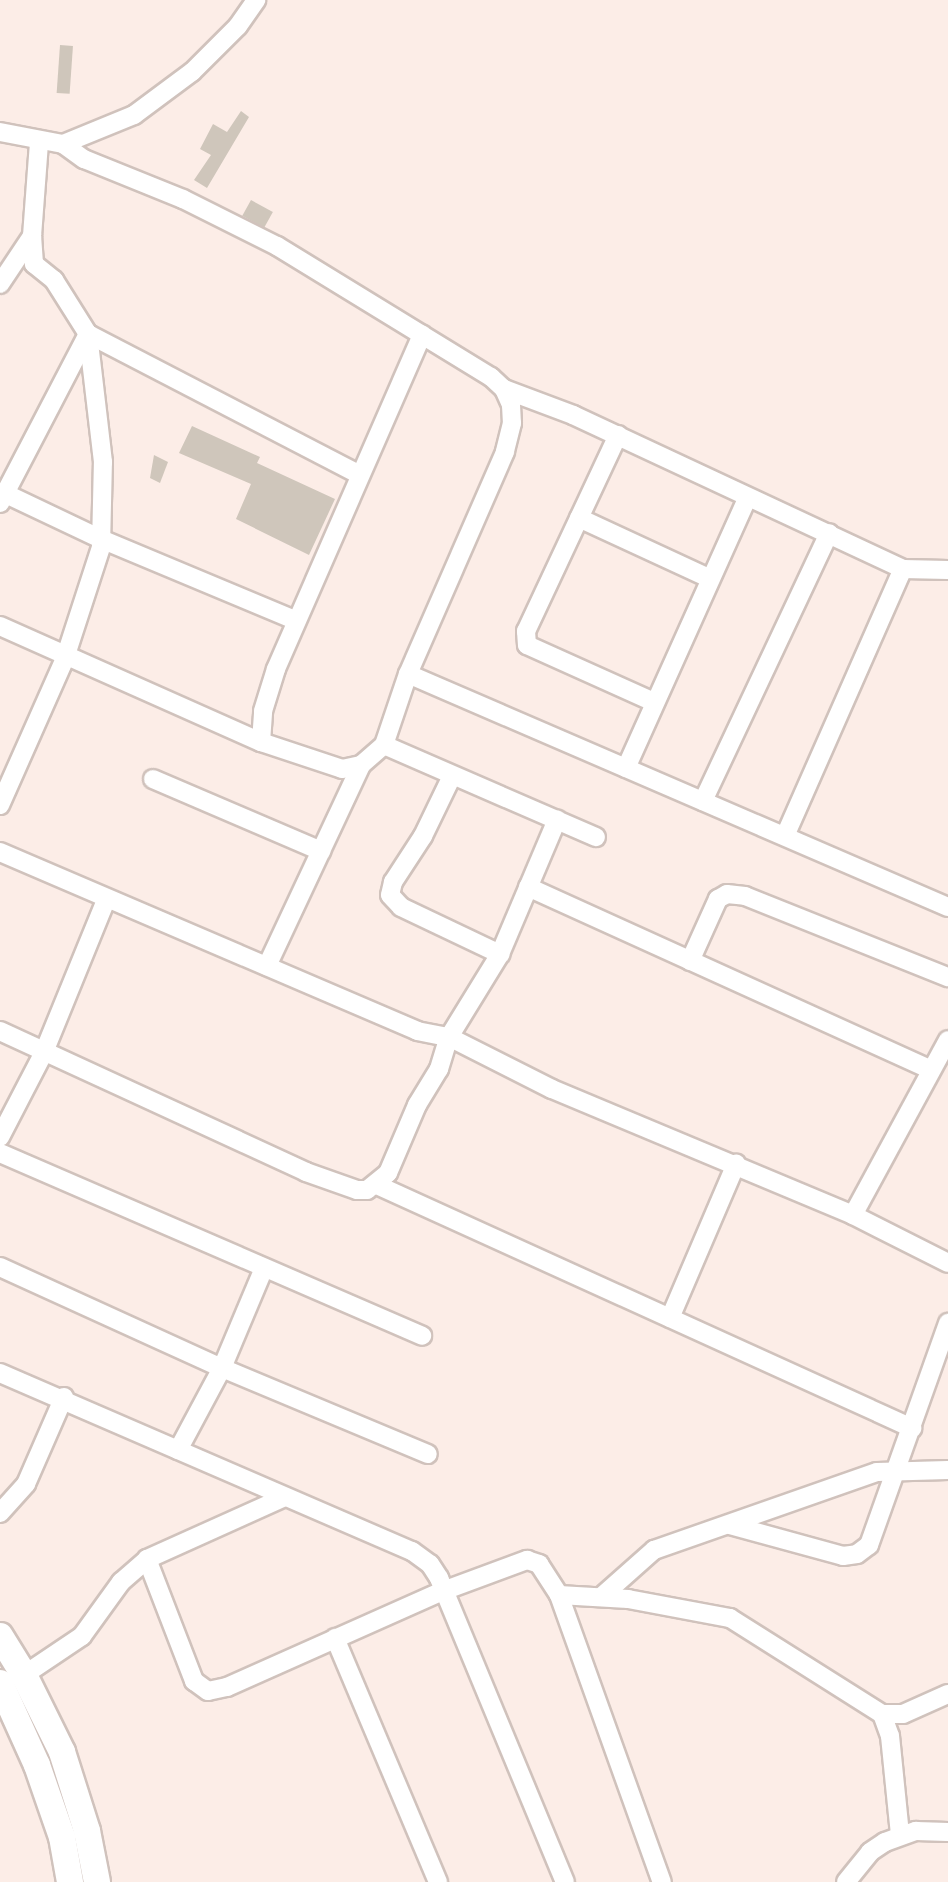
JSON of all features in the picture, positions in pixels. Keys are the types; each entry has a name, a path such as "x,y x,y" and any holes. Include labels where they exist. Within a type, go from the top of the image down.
{"main road":[{"path":"0,1636 24,1675 62,1752 87,1831 97,1882"},
{"path":"0,1683 37,1765 62,1837 70,1882"}],"street":[{"path":"0,132 39,142 63,144 134,115 192,72 238,26 256,0"},
{"path":"0,806 65,658 97,569 101,539 103,462 88,334 54,280 34,264 32,236 39,142"},
{"path":"63,144 84,159 183,199 277,246 491,377 504,389 618,435 903,569 948,570"},
{"path":"0,284 32,236"},
{"path":"88,334 358,474"},
{"path":"88,334 2,498 297,621"},
{"path":"261,742 269,690 358,474 422,335"},
{"path":"267,966 361,765 384,745 408,674 506,452 512,423 511,405 504,389"},
{"path":"618,435 526,631 527,645 654,702"},
{"path":"626,768 748,497"},
{"path":"579,518 711,579"},
{"path":"703,801 829,533"},
{"path":"785,836 903,569"},
{"path":"0,626 65,658 261,742 342,769 361,765"},
{"path":"408,674 948,907"},
{"path":"384,745 596,837"},
{"path":"452,776 423,836 393,882 390,895 401,907 500,954"},
{"path":"153,779 321,851"},
{"path":"0,1030 306,1172 357,1190 377,1185 388,1173 417,1105 432,1083 448,1037 500,954 557,820"},
{"path":"0,852 106,900 417,1031 448,1037 552,1089 854,1215 948,1263"},
{"path":"528,888 929,1069"},
{"path":"690,961 718,899 727,894 745,896 948,977"},
{"path":"0,1137 44,1052 106,900"},
{"path":"854,1215 929,1069 948,1040"},
{"path":"0,1153 422,1336"},
{"path":"670,1318 735,1164"},
{"path":"377,1185 912,1428"},
{"path":"0,1267 222,1368 428,1454"},
{"path":"178,1450 222,1368 264,1268"},
{"path":"730,1525 806,1548 843,1556 858,1554 869,1545 948,1323"},
{"path":"0,1373 64,1397 178,1450 412,1551 430,1564 440,1578 443,1592 565,1882"},
{"path":"0,1513 26,1484 64,1397"},
{"path":"601,1597 654,1550 877,1472 897,1469 948,1470"},
{"path":"24,1675 82,1636 121,1582 147,1559 285,1497"},
{"path":"147,1559 194,1681 208,1691 227,1688 335,1638 443,1592 527,1560 539,1564 559,1595 662,1882"},
{"path":"559,1595 601,1597 730,1618 882,1714 903,1714 948,1695"},
{"path":"335,1638 438,1882"},
{"path":"882,1714 890,1736 900,1835"},
{"path":"846,1882 870,1852 900,1835 929,1828 948,1832"}],"building":[{"path":"60,45 73,46 70,94 57,93"},
{"path":"241,111 249,117 207,188 194,180 211,155 200,149 213,124 227,132"},
{"path":"251,200 273,212 264,228 242,216"},
{"path":"192,426 260,457 257,463 335,499 309,555 236,519 251,484 179,453"},
{"path":"154,455 168,462 160,483 150,478"}]}
